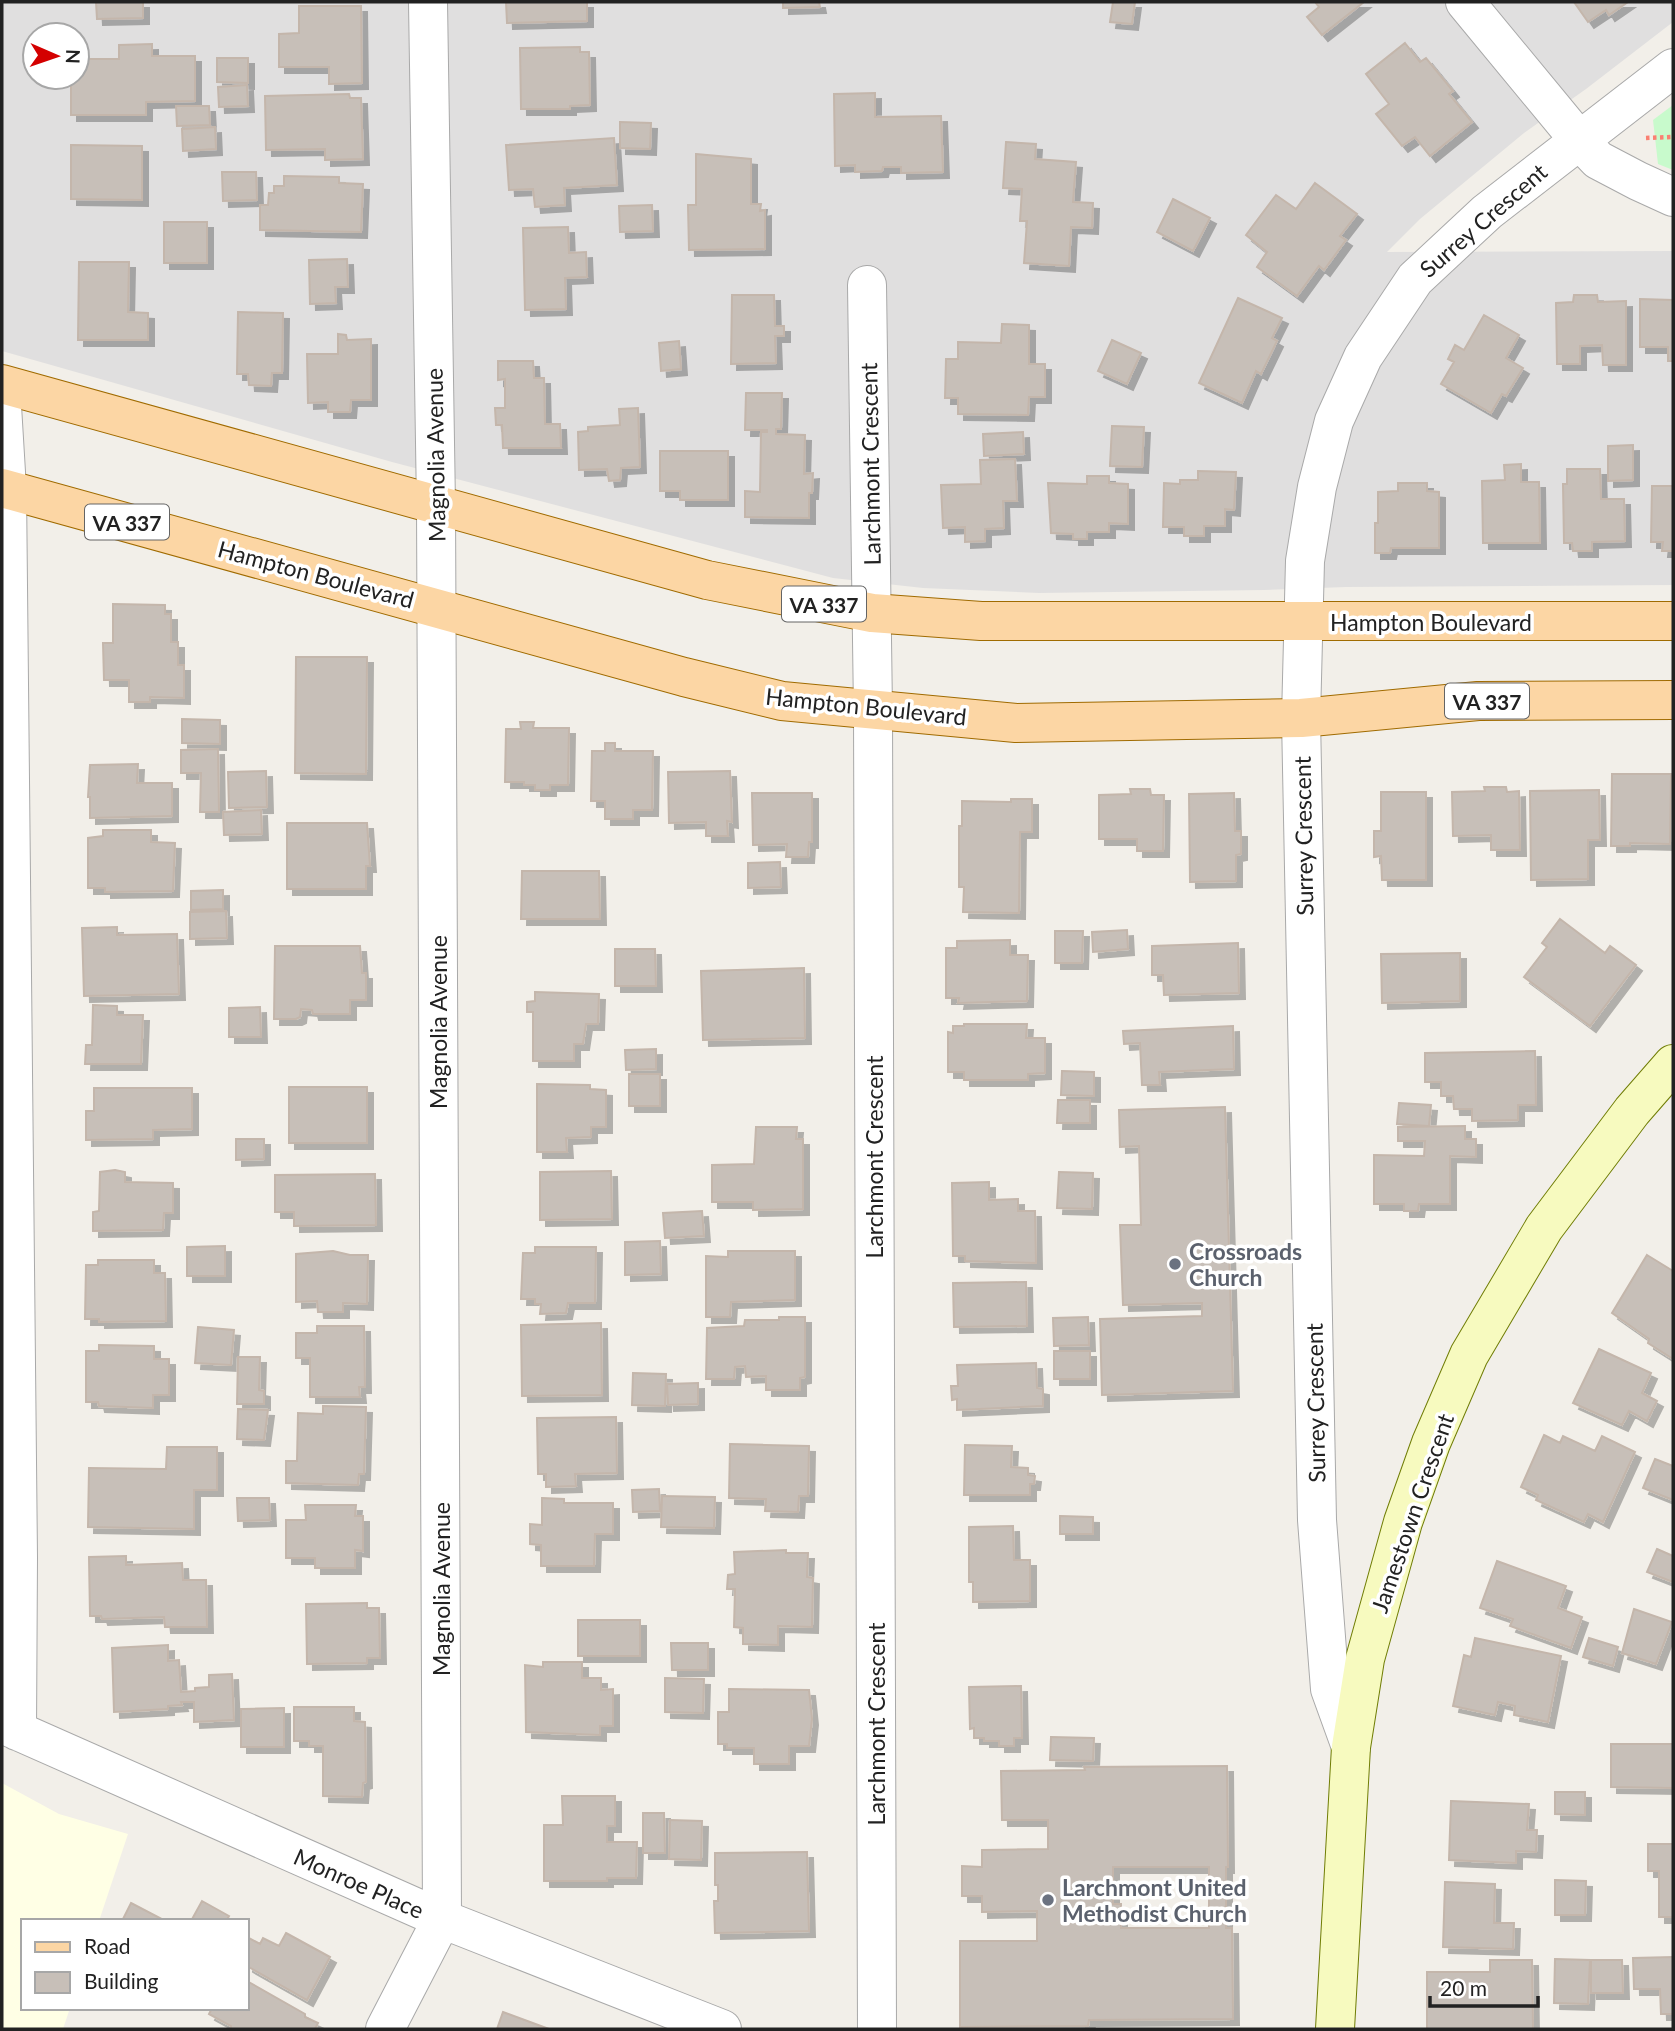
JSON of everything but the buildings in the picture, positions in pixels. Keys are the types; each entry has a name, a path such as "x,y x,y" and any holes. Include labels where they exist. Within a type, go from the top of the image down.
{"main road":[{"name":"Hampton Boulevard","path":"2,384 707,580 872,613 981,621 1673,621"},
{"name":"Hampton Boulevard","path":"4,488 684,677 782,701 1016,723 1301,718 1478,701 1673,700"},
{"name":"Jamestown Crescent","path":"1335,2029 1351,1747 1365,1659 1403,1522 1431,1443 1469,1355 1544,1228 1632,1111 1673,1063"}],"street":[{"name":"Magnolia Avenue","path":"385,2029 442,1919 436,505 428,2"},
{"path":"1465,2 1578,140 1598,160 1673,197"},
{"name":"Surrey Crescent","path":"1351,1747 1330,1689 1317,1520 1301,718 1305,561 1317,487 1334,421 1363,357 1415,279 1487,212 1673,68"},
{"name":"Larchmont Crescent","path":"867,285 873,710 877,2029"},
{"path":"2,406 18,1531 9,1727"},
{"name":"Monroe Place","path":"9,1727 442,1919 722,2029"}],"shaded area":[{"path":"2,2 1673,2 1673,22 1524,133 1420,219 1387,252 1673,251 1673,585 1346,587 1039,593 923,588 833,578 392,462 2,351"},
{"path":"2,1783 59,1814 128,1834 100,1919 21,1919 21,2010 69,2010 63,2029 2,2029"}],"green space":[{"path":"1673,105 1673,170 1658,164 1653,120"}],"place":[{"name":"Crossroads Church","path":"1175,1264"},
{"name":"Larchmont United Methodist Church","path":"1048,1900"}]}
